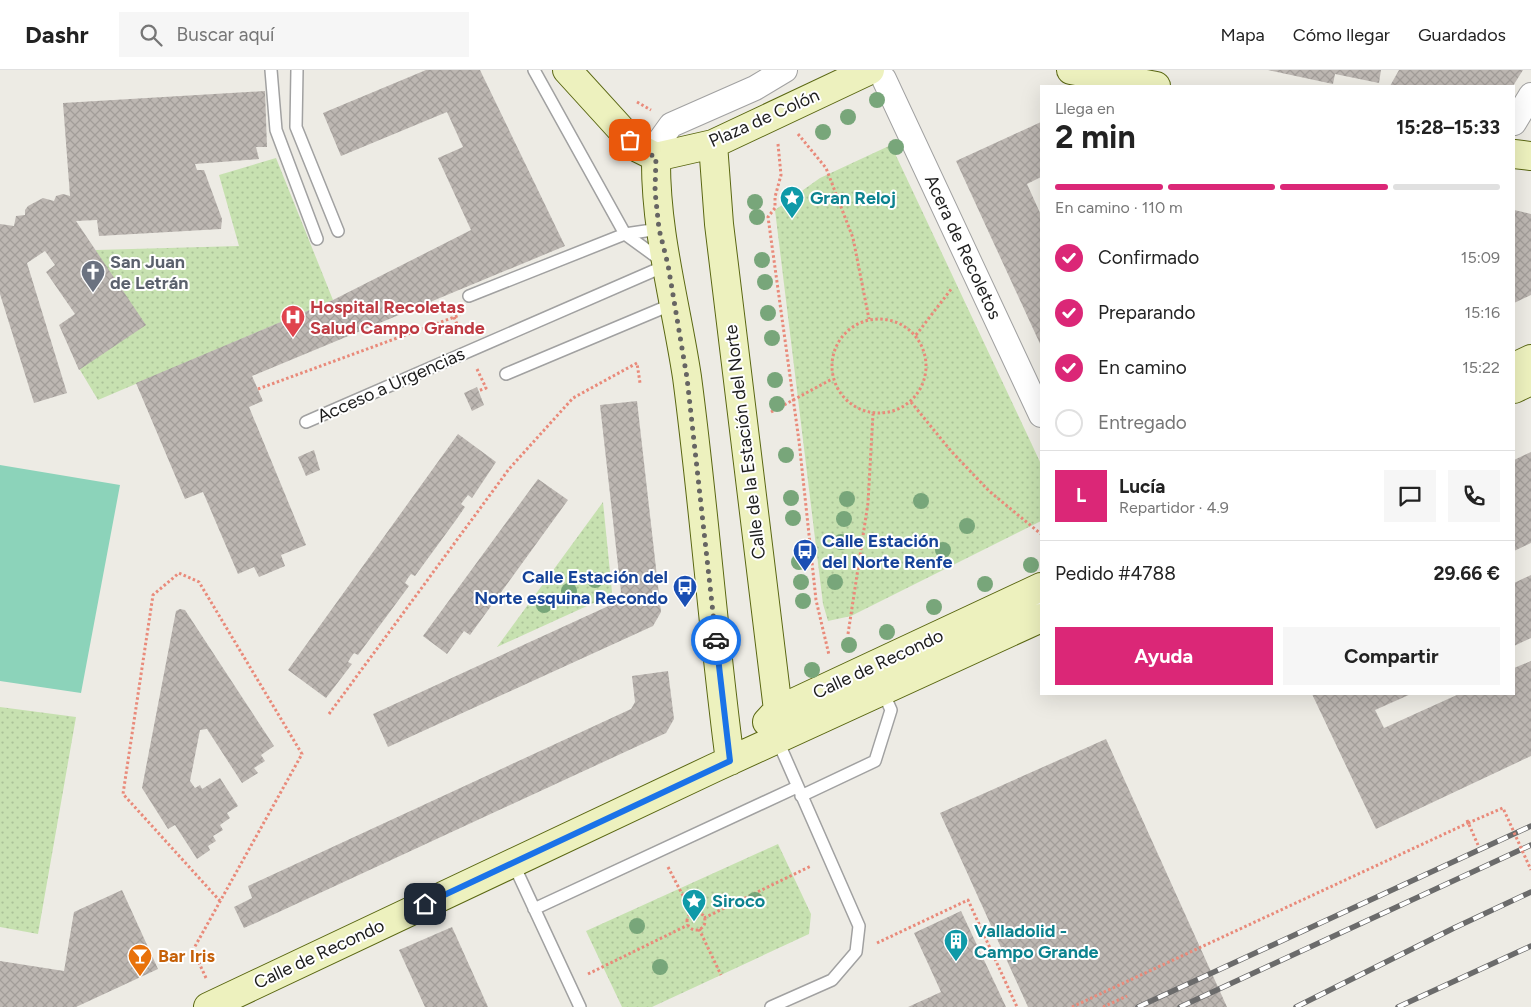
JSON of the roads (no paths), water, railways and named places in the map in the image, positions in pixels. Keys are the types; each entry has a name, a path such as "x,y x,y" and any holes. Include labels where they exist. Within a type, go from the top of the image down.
{"street":[{"path":"567,70 656,168 659,229 668,265 687,378 730,761"},
{"name":"Plaza de Colón","path":"785,70 754,88 671,125 658,143 656,168 714,156 862,75"},
{"path":"1071,70 1151,85"},
{"name":"Acera de Recoletos","path":"862,75 969,260 1040,413"},
{"path":"1515,121 1531,95"},
{"path":"1515,154 1531,156"},
{"name":"Calle de la Estación del Norte","path":"714,156 719,224 778,710 777,739"},
{"path":"1515,367 1531,359"},
{"path":"1515,389 1531,381"},
{"name":"Calle de Recondo","path":"730,761 778,710 1040,587"},
{"name":"Calle de Recondo","path":"213,1004 777,739 889,681 1040,618"}],"lane":[{"path":"271,70 276,130 317,239"},
{"path":"297,70 296,126 338,231"},
{"path":"534,70 625,234 668,265"},
{"path":"469,296 625,234 659,229"},
{"name":"Acceso a Urgencias","path":"306,422 668,265"},
{"path":"506,374 675,303"},
{"path":"1007,619 1040,603"},
{"path":"534,909 659,850 875,761 891,710 889,681"},
{"path":"771,1007 832,980 856,952 859,926 777,739"},
{"path":"513,863 580,1007"}],"railway":[{"path":"1138,1007 1531,826"},
{"path":"1180,1007 1531,845"},
{"path":"1296,1007 1454,928 1531,892"},
{"path":"1398,1007 1531,946"}],"place":[{"name":"Gran Reloj","path":"792,219"},
{"name":"San Juan de Letrán","path":"93,293"},
{"name":"Hospital Recoletas Salud Campo Grande","path":"293,338"},
{"name":"Calle Estación del Norte Renfe","path":"805,572"},
{"name":"Calle Estación del Norte esquina Recondo","path":"685,608"},
{"name":"Siroco","path":"694,922"},
{"name":"Valladolid - Campo Grande","path":"956,962"},
{"name":"Bar Iris","path":"140,977"}]}
